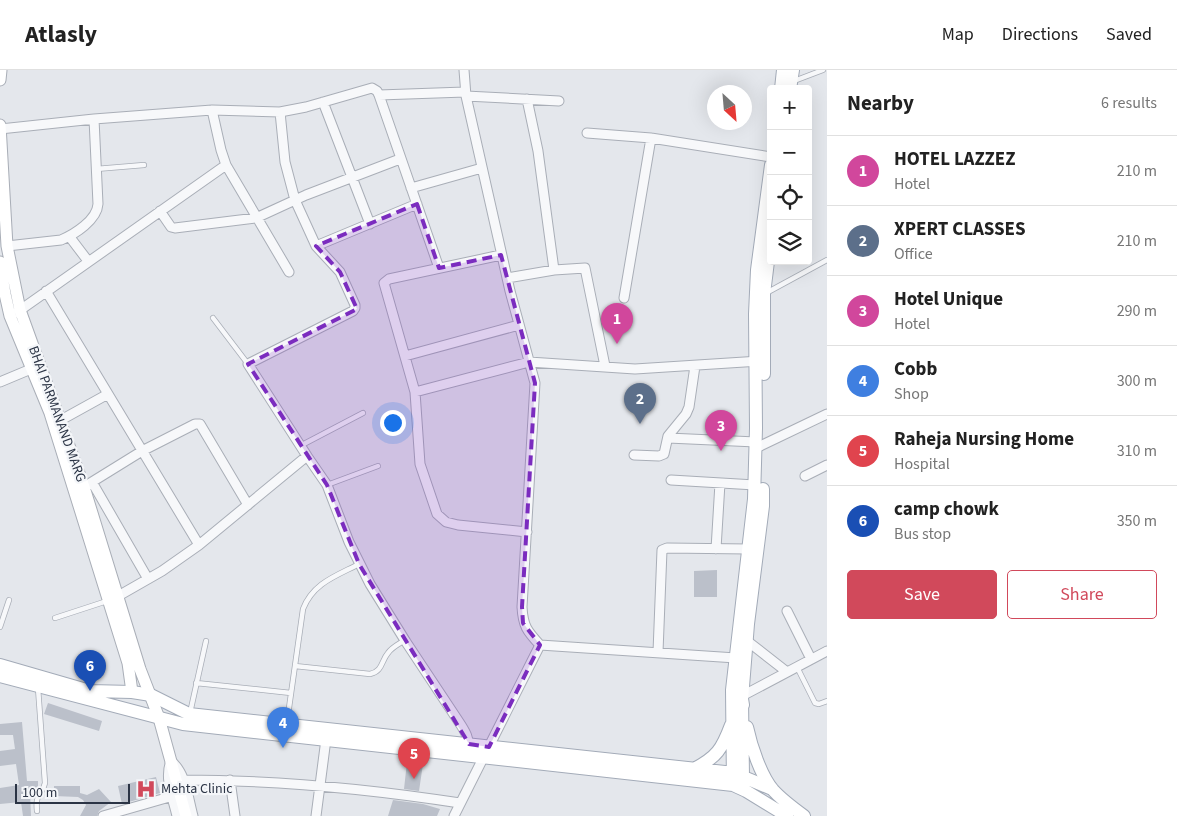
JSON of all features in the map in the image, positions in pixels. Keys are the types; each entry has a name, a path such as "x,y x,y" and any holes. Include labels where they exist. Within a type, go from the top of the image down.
{"main road":[{"path":"737,778 732,690 758,445 760,296 757,270 770,175"},
{"path":"760,296 767,258"},
{"path":"737,778 746,640 763,506 758,445"},
{"path":"0,665 90,691 132,692 151,695 189,714 286,725 468,750"},
{"path":"0,676 183,724 326,739 468,750 737,778 761,800 787,816"},
{"path":"742,697 749,738 760,768 772,789 804,816"},
{"path":"694,769 709,762 720,750 733,718"},
{"path":"487,752 694,769 737,778 772,789"}],"street":[{"path":"0,80 1,70"},
{"path":"464,70 466,94 501,254 529,362 534,374 535,389 522,607 523,623 540,644 736,658"},
{"path":"0,129 94,119 212,110 280,112 374,88 379,95 439,268"},
{"path":"379,95 466,94 559,101"},
{"path":"527,99 538,151 554,270"},
{"path":"323,102 370,224"},
{"path":"212,110 226,165 289,272"},
{"path":"280,112 285,162 295,200 316,246 340,272 355,305 354,310 248,364 327,485 359,564 404,640 459,722 467,736 468,750"},
{"path":"7,246 52,242 69,236 93,218 98,210 94,119"},
{"name":"BHAI PARMANAND MARG","path":"0,125 7,246 6,294"},
{"path":"587,133 651,138 767,156"},
{"path":"624,298 651,138"},
{"path":"160,211 171,226 175,228 256,218 295,200 400,159"},
{"path":"15,313 226,165"},
{"path":"411,188 482,168"},
{"path":"316,246 417,204"},
{"path":"69,236 88,262"},
{"path":"501,254 389,278 384,283 415,392 420,464 437,514 446,522 458,525 527,532"},
{"name":"BHAI PARMANAND MARG","path":"0,262 6,294 61,420 83,487 113,598 128,663 132,692"},
{"path":"507,278 582,267 586,270 605,366"},
{"path":"46,291 199,545"},
{"name":"BHAI PARMANAND MARG","path":"15,313 31,370 83,487"},
{"path":"404,356 519,325"},
{"path":"415,392 529,362 635,369 759,361"},
{"path":"634,455 662,456 666,451 668,438 689,407 695,366"},
{"path":"0,382 31,370"},
{"path":"61,420 108,394"},
{"path":"668,438 758,445 827,414"},
{"path":"148,579 83,487 142,451 195,424 200,424 248,505"},
{"path":"113,598 148,579 199,545 307,456"},
{"path":"805,476 827,465"},
{"path":"671,480 755,486"},
{"path":"716,548 720,483"},
{"path":"658,652 662,550 667,548 748,549"},
{"name":"BHAI PARMANAND MARG","path":"113,598 159,718 186,816"},
{"path":"787,611 811,659"},
{"path":"746,640 787,672"},
{"path":"454,816 540,644"},
{"path":"742,697 827,651"},
{"path":"316,816 326,739"},
{"path":"177,816 168,778 168,767 171,761 178,768 183,780 193,816"},
{"path":"183,780 230,780 395,793 460,803"},
{"path":"230,780 235,816"},
{"path":"104,816 173,796"},
{"path":"761,800 772,816"}],"lane":[{"path":"787,80 823,70"},
{"path":"96,169 144,165"},
{"path":"760,296 827,260"},
{"path":"213,318 248,364"},
{"path":"300,446 363,413"},
{"path":"327,485 378,466"},
{"path":"286,725 303,609 307,600 313,591 324,583 359,564"},
{"path":"55,618 113,598"},
{"path":"0,627 9,600"},
{"path":"295,666 370,674 376,673 380,670 387,653 404,640"},
{"path":"189,714 206,641"},
{"path":"797,666 815,702 819,704 827,701"},
{"path":"196,684 291,693"},
{"path":"37,811 37,798 45,783 38,686"}],"highlighted area":[{"path":"417,204 439,268 501,255 535,383 522,607 523,623 540,645 489,747 469,744 359,564 327,485 248,364 357,309 340,272 316,246"}],"building":[{"path":"717,570 717,597 694,597 694,571"},
{"path":"48,703 102,721 99,731 44,714"},
{"path":"22,722 27,781 38,781 38,790 30,791 31,816 23,816 21,802 0,804 0,788 19,785 16,764 0,766 0,751 15,749 13,735 0,735 0,724"},
{"path":"407,762 423,764 419,791 404,789"},
{"path":"156,777 160,793 122,804 118,786"},
{"path":"54,786 80,786 80,793 87,795 99,789 111,802 99,811 97,816 80,816 86,805 83,800 78,797 54,796"},
{"path":"393,800 423,804 440,809 437,816 388,816"}],"place":[{"name":"HOTEL LAZZEZ","path":"617,344"},
{"name":"XPERT CLASSES","path":"640,424"},
{"name":"Hotel Unique","path":"721,451"},
{"name":"camp chowk","path":"90,691"},
{"name":"Cobb","path":"283,748"},
{"name":"Raheja Nursing Home","path":"414,779"},
{"name":"Mehta Clinic","path":"146,789"}]}
